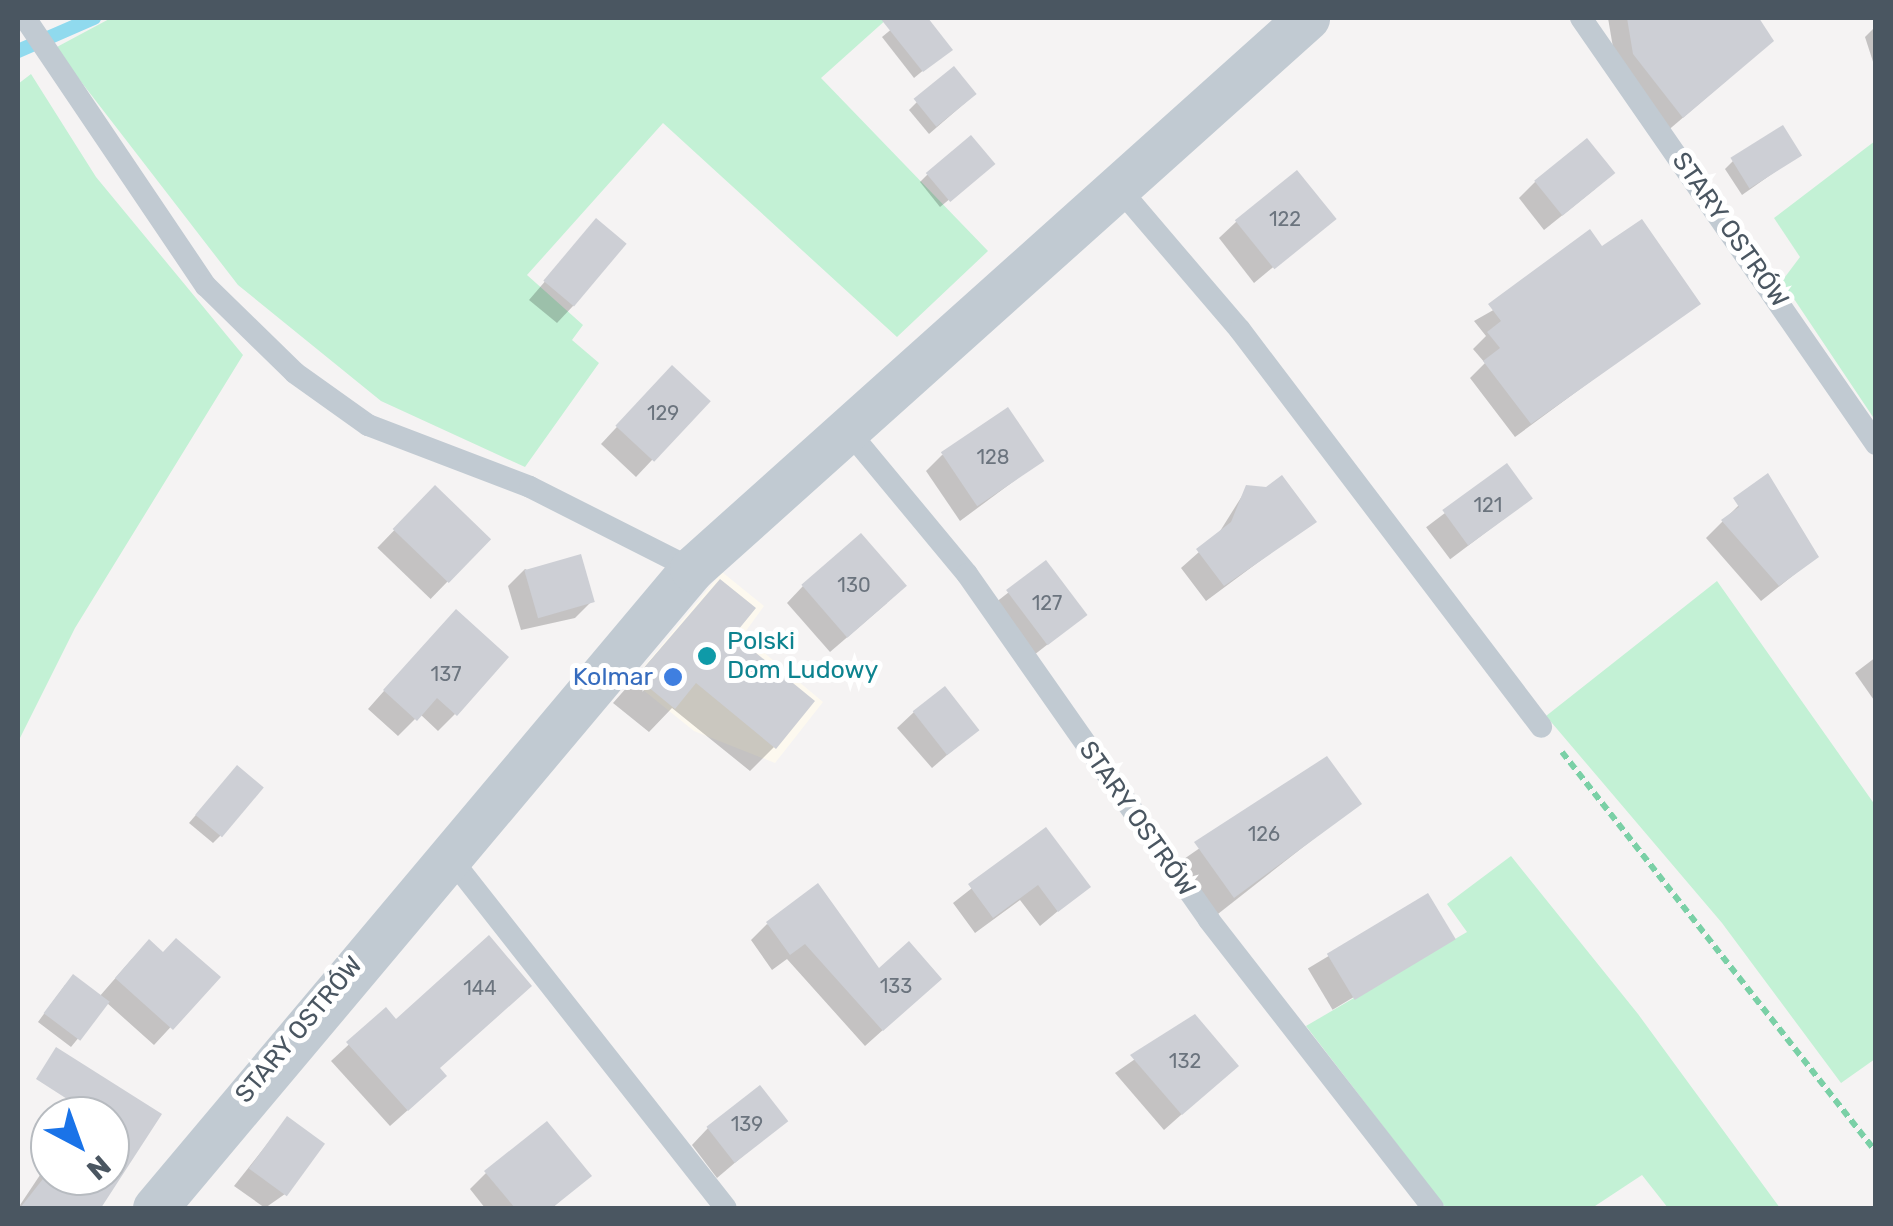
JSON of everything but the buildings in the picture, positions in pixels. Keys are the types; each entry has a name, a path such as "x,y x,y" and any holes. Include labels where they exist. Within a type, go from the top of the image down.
{"street":[{"name":"STARY OSTRÓW","path":"155,1208 692,568 845,427 1307,18"}],"lane":[{"name":"STARY OSTRÓW","path":"1580,18 1876,444"},
{"path":"26,20 52,66 206,286 295,373 368,425 530,487 692,568"},
{"path":"1117,186 1240,330 1542,727"},
{"name":"STARY OSTRÓW","path":"845,427 967,574 1209,920 1433,1208"},
{"path":"448,855 726,1208"}],"path":[{"path":"1542,727 1876,1152"}],"shaded area":[{"name":"Polski Dom Ludowy","path":"722,572 764,606 743,635 823,702 775,763 694,731 632,681"}],"green space":[{"path":"111,18 888,18 821,78 988,251 897,337 663,123 527,275 583,325 572,340 599,363 525,467 381,401 238,285 55,48"},
{"path":"31,74 96,177 243,355 75,628 18,742 18,84"},
{"path":"1875,141 1875,420 1782,281 1800,257 1774,218"},
{"path":"1717,581 1875,805 1875,1059 1841,1083 1722,923 1546,716"},
{"path":"1511,856 1638,1014 1780,1208 1668,1208 1642,1175 1592,1208 1446,1208 1306,1026 1467,932 1447,904"}],"waterway":[{"path":"18,51 94,18"}],"place":[{"name":"Polski Dom Ludowy","path":"707,656"},
{"name":"Kolmar","path":"673,677"}]}
